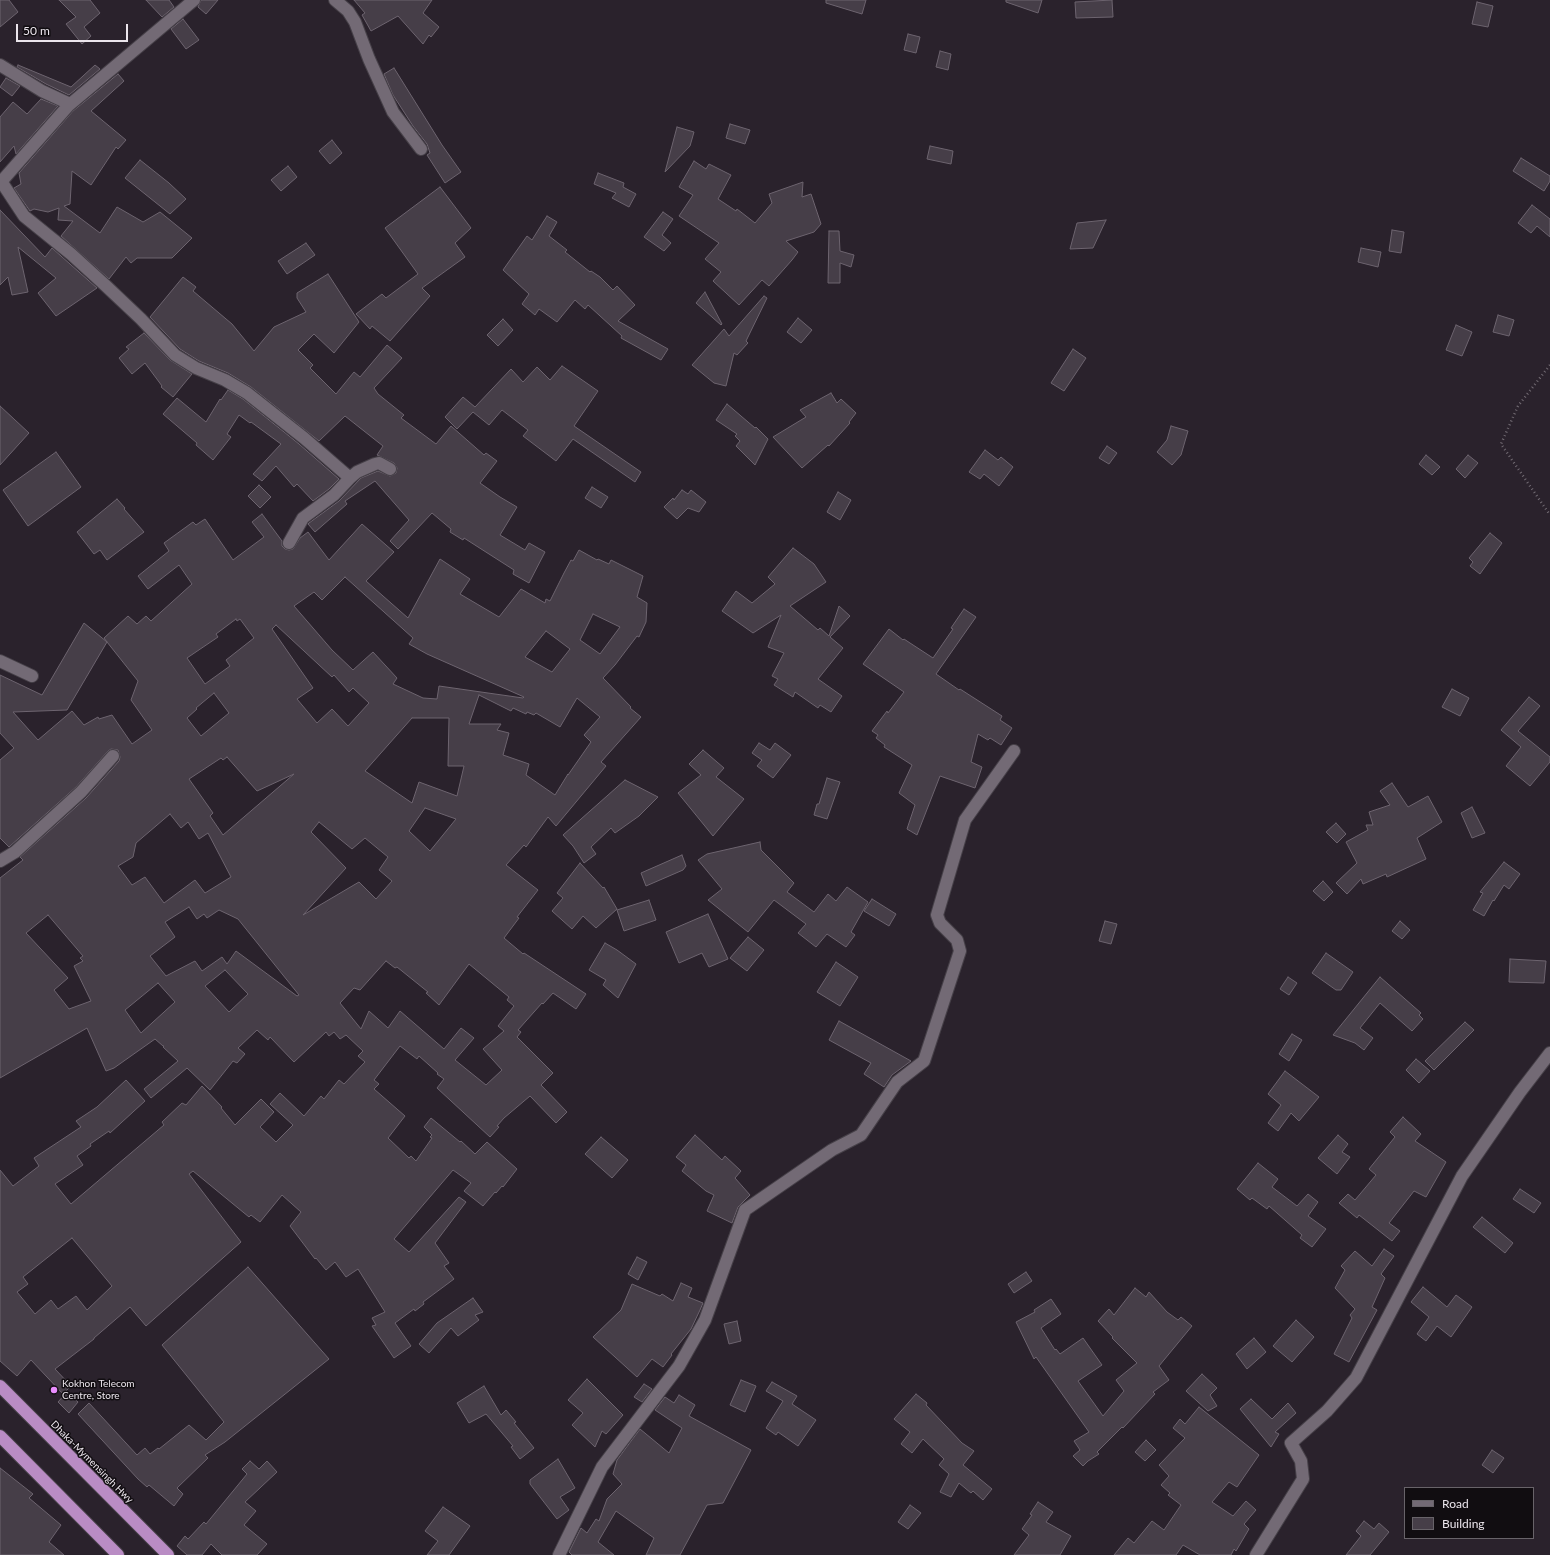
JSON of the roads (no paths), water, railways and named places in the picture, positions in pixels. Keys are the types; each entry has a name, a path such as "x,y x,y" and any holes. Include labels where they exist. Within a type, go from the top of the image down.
{"highway":[{"name":"Dhaka-Mymensingh Hwy","path":"0,1386 168,1555"},
{"path":"0,1436 118,1555"}],"street":[{"path":"194,0 70,104 1,182 24,216 72,254 141,318 175,355 196,368 225,380 247,393 304,438 350,478"},
{"path":"336,0 348,11 355,22 369,59 393,112 421,149"},
{"path":"0,65 42,91 70,104"},
{"path":"289,543 303,518 334,495 357,472 379,463 390,469"},
{"path":"0,661 32,676"},
{"path":"559,1555 602,1467 679,1366 705,1320 745,1210 832,1150 862,1135 897,1082 924,1061 960,951 957,940 940,923 937,915 966,820 1014,751"},
{"path":"0,861 15,852 81,792 113,756"},
{"path":"1256,1555 1303,1479 1301,1461 1291,1443 1327,1411 1356,1378 1462,1176 1520,1092 1550,1053"}],"place":[{"name":"Kokhon Telecom Centre, Store","path":"54,1390"}]}
